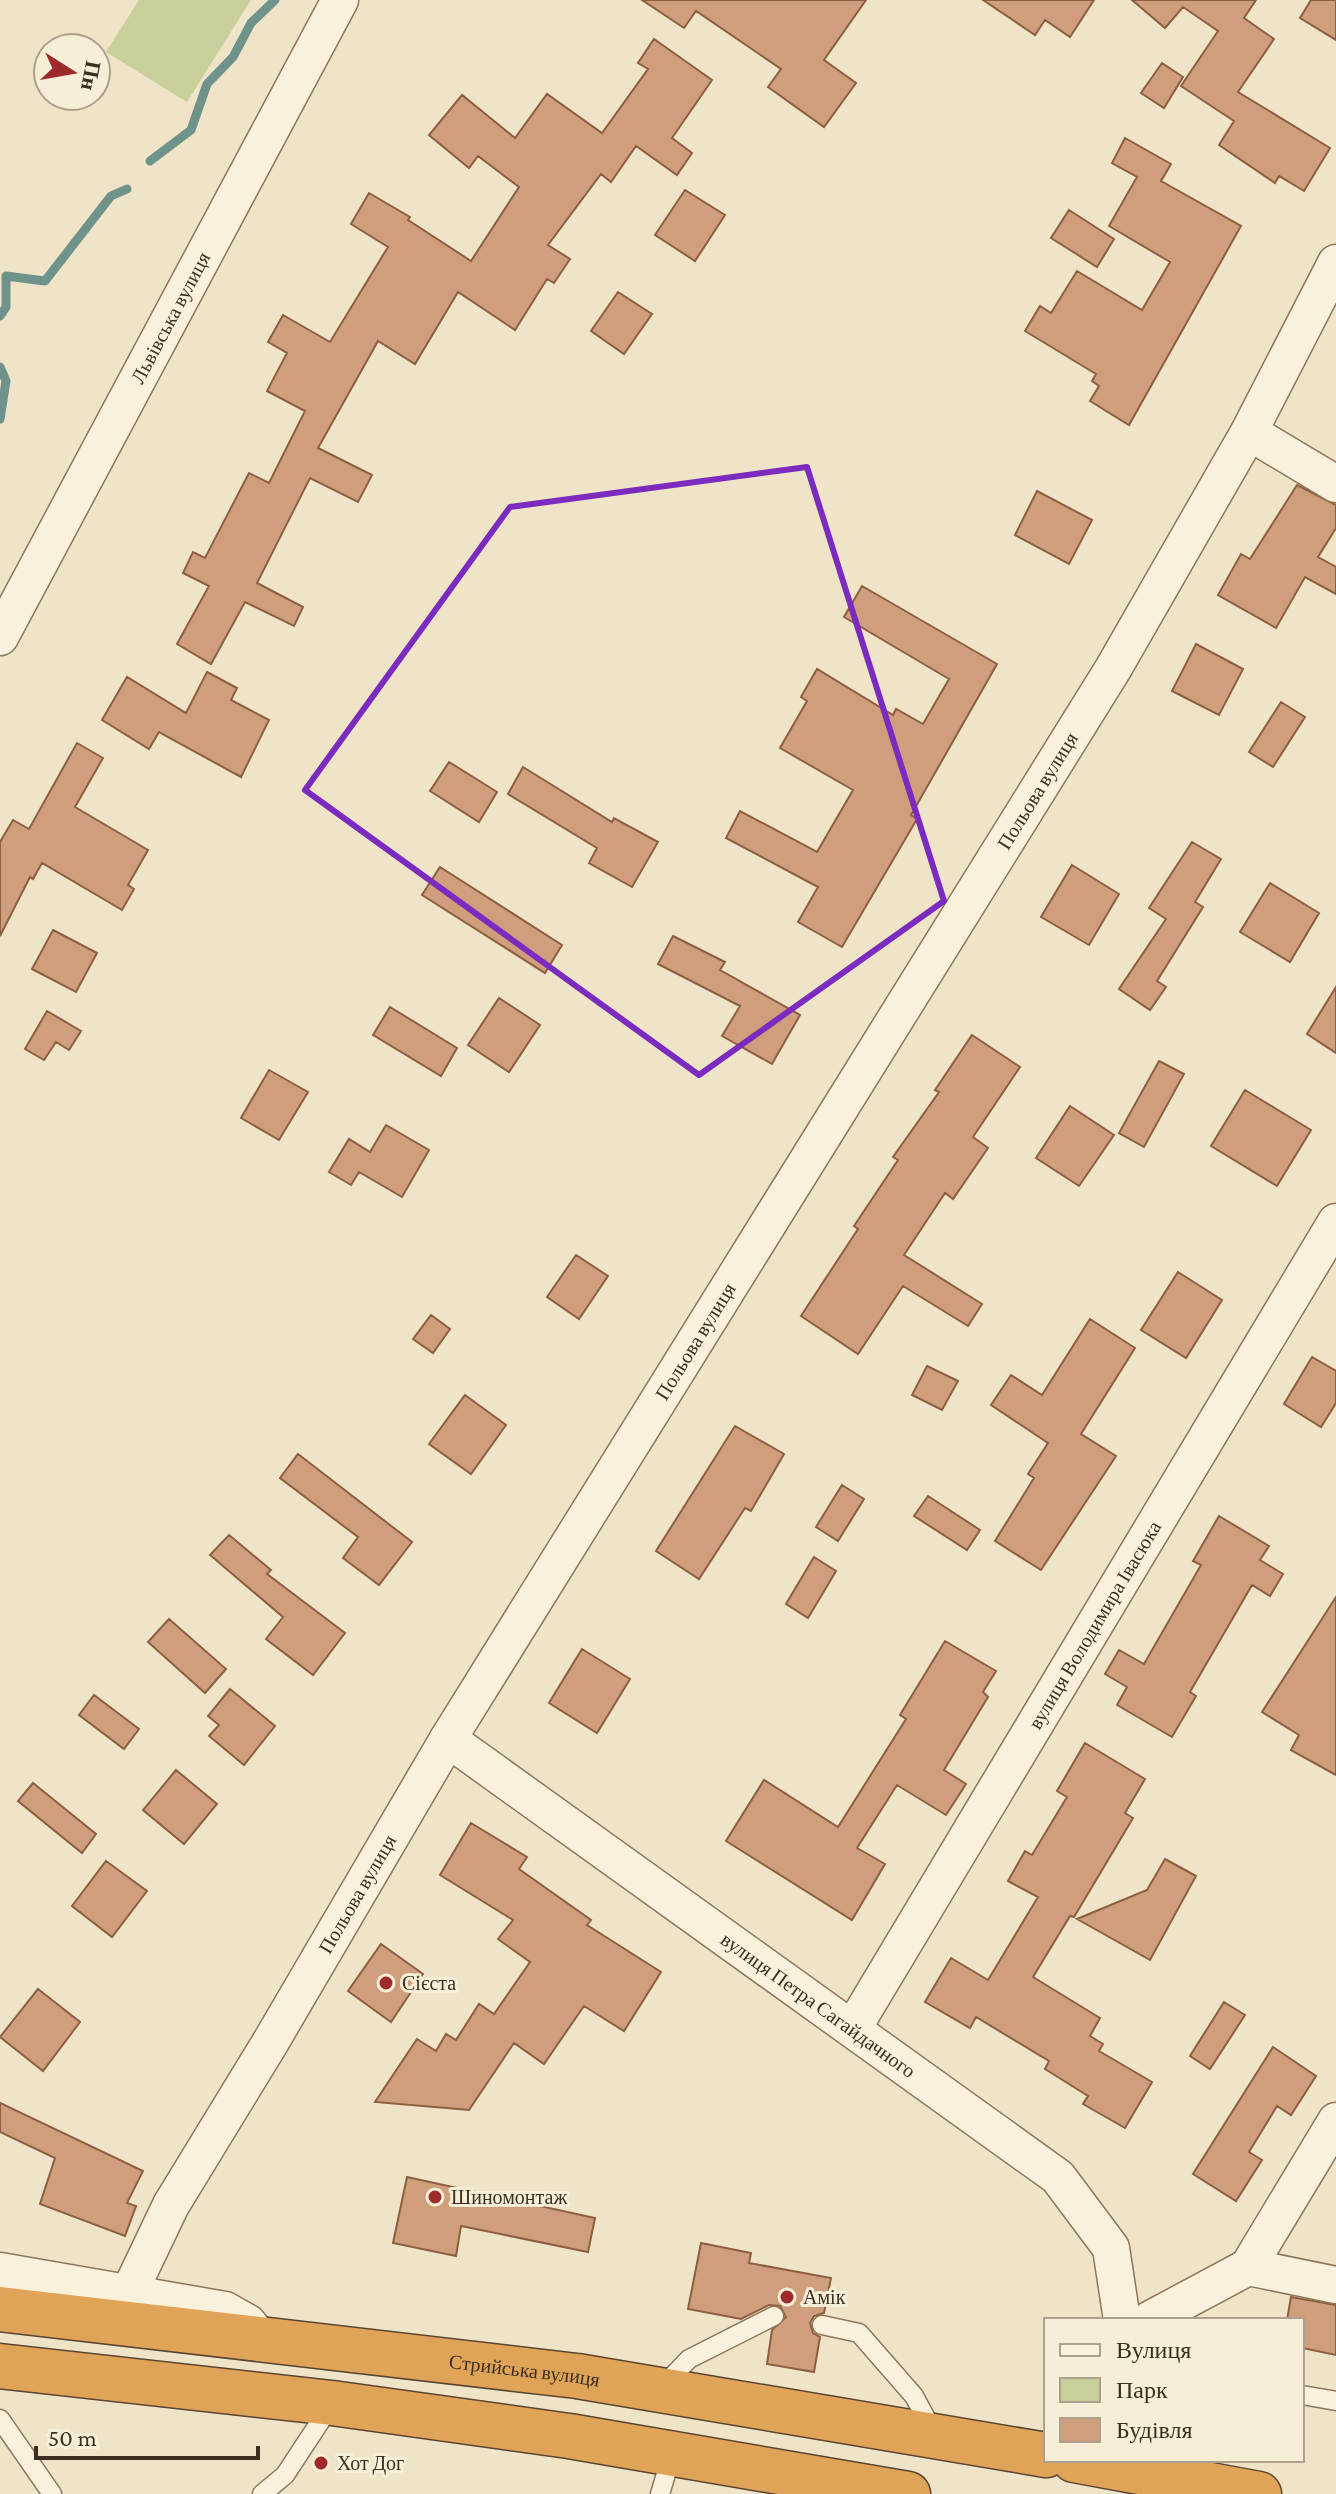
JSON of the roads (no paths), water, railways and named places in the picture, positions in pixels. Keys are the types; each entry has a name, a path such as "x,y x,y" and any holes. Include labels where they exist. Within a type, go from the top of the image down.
{"highway":[{"name":"Стрийська вулиця","path":"0,2309 577,2376 935,2436 1039,2448"},
{"path":"0,2366 332,2403 666,2474 908,2494"},
{"path":"1094,2462 1164,2469 1259,2494"}],"street":[{"name":"Львівська вулиця","path":"0,637 340,0"},
{"name":"Польова вулиця","path":"129,2293 171,2205 448,1739 1113,669 1249,432 1336,263"},
{"path":"1249,432 1336,484"},
{"name":"вулиця Володимира Івасюка","path":"853,2028 1336,1222"},
{"name":"вулиця Петра Сагайдачного","path":"448,1739 1058,2177 1111,2248 1122,2318"},
{"path":"1153,2318 1248,2267 1336,2121"},
{"path":"1248,2267 1336,2285"},
{"path":"0,2271 225,2310 248,2323 261,2339"}],"lane":[{"path":"660,2390 689,2359 774,2316"},
{"path":"822,2325 859,2333 914,2396 935,2436"},
{"path":"1304,2395 1336,2401"},
{"path":"262,2494 285,2475 332,2403"},
{"path":"0,2419 52,2494"}],"waterway":[{"path":"150,161 191,130 207,84 233,57 251,23 275,0"},
{"path":"0,316 6,307 6,276 45,281 111,196 127,189"},
{"path":"0,367 6,381 0,419"}],"place":[{"name":"Сієста","path":"386,1983"},
{"name":"Шиномонтаж","path":"435,2197"},
{"name":"Амік","path":"787,2297"},
{"name":"Хот Дог","path":"321,2463"}]}
